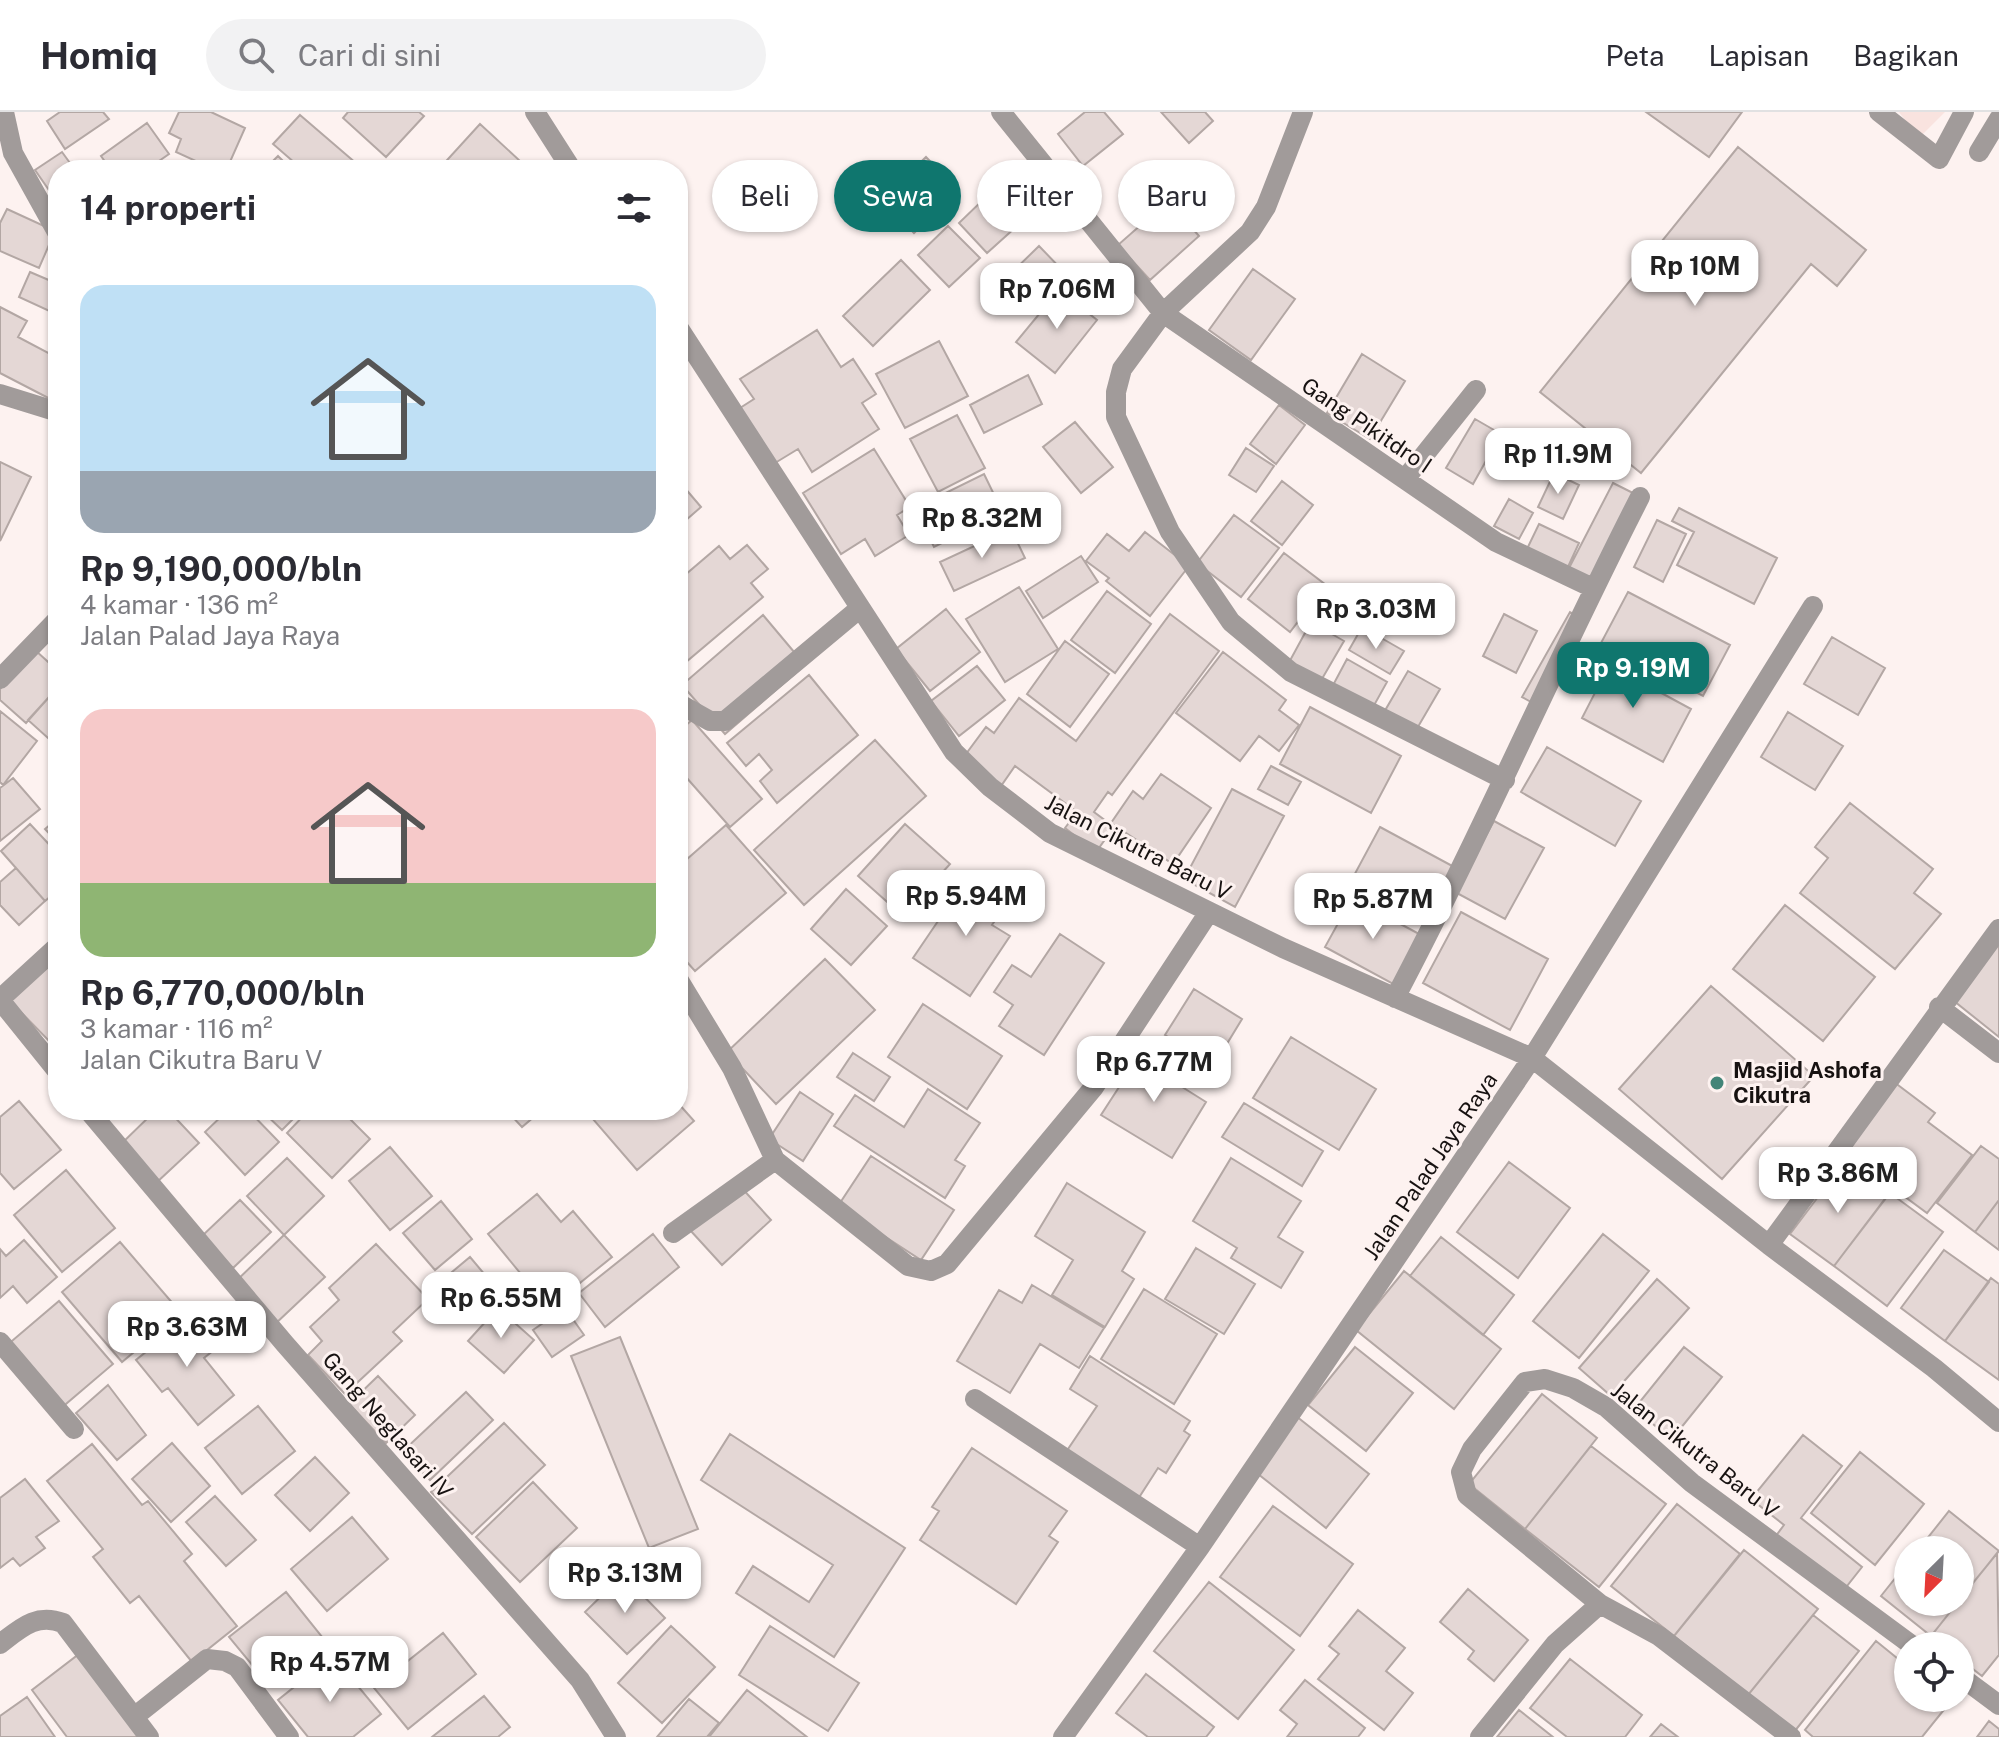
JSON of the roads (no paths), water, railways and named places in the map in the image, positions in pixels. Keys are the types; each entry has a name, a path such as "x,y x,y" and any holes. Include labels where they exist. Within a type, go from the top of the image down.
{"street":[{"path":"4,112 13,153 48,216"},
{"path":"535,112 566,160"},
{"name":"Gang Pikitdro I","path":"1001,112 1163,313 1496,542 1593,588"},
{"path":"1303,112 1266,207 1250,232 1163,313 1122,369 1116,392 1116,417 1170,532 1231,622 1291,672 1505,780"},
{"path":"1879,112 1939,159 1964,112"},
{"path":"1979,152 1999,119"},
{"name":"Jalan Cikutra Baru V","path":"688,342 954,752 990,787 1050,833 1209,912 1532,1058 1769,1245 1922,1358 1999,1422"},
{"path":"1405,479 1476,390"},
{"path":"0,394 48,409"},
{"path":"1395,998 1505,780 1593,588 1640,497"},
{"name":"Jalan Palad Jaya Raya","path":"1063,1737 1200,1547 1532,1058 1813,606"},
{"path":"688,709 710,721 725,721 859,609"},
{"path":"0,679 48,629"},
{"path":"688,995 726,1057 775,1160 908,1266 931,1271 947,1264 1094,1087 1209,912"},
{"path":"1769,1245 1939,1007 1999,929"},
{"path":"48,955 0,999 48,1059"},
{"path":"1939,1007 1999,1053"},
{"name":"Gang Neglasari IV","path":"96,1120 285,1344 580,1680 616,1737"},
{"path":"673,1233 775,1160"},
{"path":"0,1342 74,1429"},
{"name":"Jalan Cikutra Baru V","path":"1791,1737 1659,1636 1600,1604 1467,1495 1461,1472 1472,1449 1525,1382 1545,1379 1573,1388 1606,1407 1692,1483 1894,1632"},
{"path":"975,1399 1200,1547"},
{"path":"1480,1737 1555,1644 1600,1604"},
{"path":"0,1644 31,1620 50,1618 63,1623 149,1737"},
{"path":"134,1717 207,1659 225,1661 237,1667 289,1737"},
{"path":"1974,1686 1999,1705"}],"place":[{"name":"Masjid Ashofa Cikutra","path":"1717,1083"}]}
